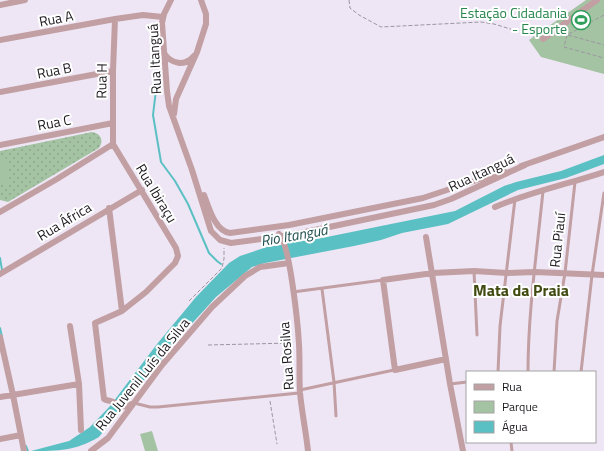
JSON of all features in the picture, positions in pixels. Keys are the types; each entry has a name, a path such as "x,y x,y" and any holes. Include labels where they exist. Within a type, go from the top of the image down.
{"street":[{"path":"0,5 25,0"},
{"name":"Rua Itanguá","path":"171,0 163,17 162,23 168,98 212,231 217,238 224,242 283,239 434,205 486,184 525,165"},
{"name":"Rua Itanguá","path":"174,118 176,99 197,52 206,24 206,14 201,0"},
{"path":"543,39 597,0"},
{"name":"Rua A","path":"0,40 143,15 163,17"},
{"name":"Rua H","path":"114,144 112,123 115,19"},
{"path":"164,53 171,60 182,63 192,59 197,52"},
{"name":"Rua B","path":"0,92 113,70"},
{"name":"Rua C","path":"0,145 112,123"},
{"path":"525,165 604,136"},
{"path":"0,212 114,144"},
{"name":"Rua Ibiraçu","path":"114,144 176,248 178,256 176,263 146,292 122,311"},
{"name":"Rua Itanguá","path":"192,170 217,224 221,230 230,233 272,229 431,196 525,165"},
{"path":"495,207 515,199 604,172"},
{"name":"Rua África","path":"0,274 109,208 142,190"},
{"path":"109,208 122,311 96,323 104,399 120,406 127,406 134,403"},
{"path":"272,229 283,239"},
{"path":"426,236 450,384 463,451"},
{"name":"Rua Rosilva","path":"283,239 293,292 299,343 300,392 308,451"},
{"name":"Rua Juvenil Luís da Silva","path":"91,451 108,438 167,359 212,307 245,276 260,267 288,261"},
{"path":"446,359 395,370 383,280 433,273 474,272 535,272 604,275"},
{"path":"70,326 79,384 81,430"},
{"path":"0,337 3,364 13,394 24,451"},
{"path":"0,397 79,384"},
{"path":"0,439 21,435"}],"lane":[{"name":"Rua Piauí","path":"554,371 558,321 565,273 574,182"},
{"path":"528,371 528,343 543,191"},
{"path":"581,371 592,274 604,193"},
{"path":"498,371 500,326 515,199"},
{"path":"474,272 477,335"},
{"path":"293,292 383,280"},
{"path":"322,289 334,382 336,416"},
{"path":"134,403 150,407 158,407 270,396 300,392 334,382 395,370"},
{"path":"450,384 466,382"}],"path":[{"path":"349,0 350,8 359,15 381,27 481,22 494,24 543,39"},
{"path":"604,15 567,35 564,47 604,58"},
{"path":"567,35 604,45"},
{"path":"189,302 222,268 224,259 224,242"},
{"path":"208,345 299,343"},
{"path":"270,396 277,444"}],"green space":[{"name":"Estação Cidadania - Esporte","path":"586,0 604,0 604,74 541,57 529,40"},
{"path":"92,132 98,134 101,138 101,145 99,148 8,202 0,200 0,151"},
{"path":"6,158 10,182 0,184 0,159"},
{"path":"152,431 158,451 145,451 140,434"}],"water":[{"name":"Rio Itanguá","path":"604,155 604,164 566,178 518,190 448,224 402,233 381,240 354,246 265,263 252,267 216,297 169,349 99,437 74,448 50,451 31,451 69,441 90,427 110,406 157,344 196,297 229,263 240,256 267,247 290,242 317,239 455,211 504,186 561,171"}],"waterway":[{"path":"159,81 156,90 153,115 161,162 175,181 188,204 209,253 221,264"},
{"path":"0,258 2,270"},
{"path":"0,328 2,337"},
{"path":"26,446 28,451"}],"place":[{"name":"Estação Cidadania - Esporte","path":"581,20"}],"district":[{"name":"Mata da Praia","path":"521,290"}]}
